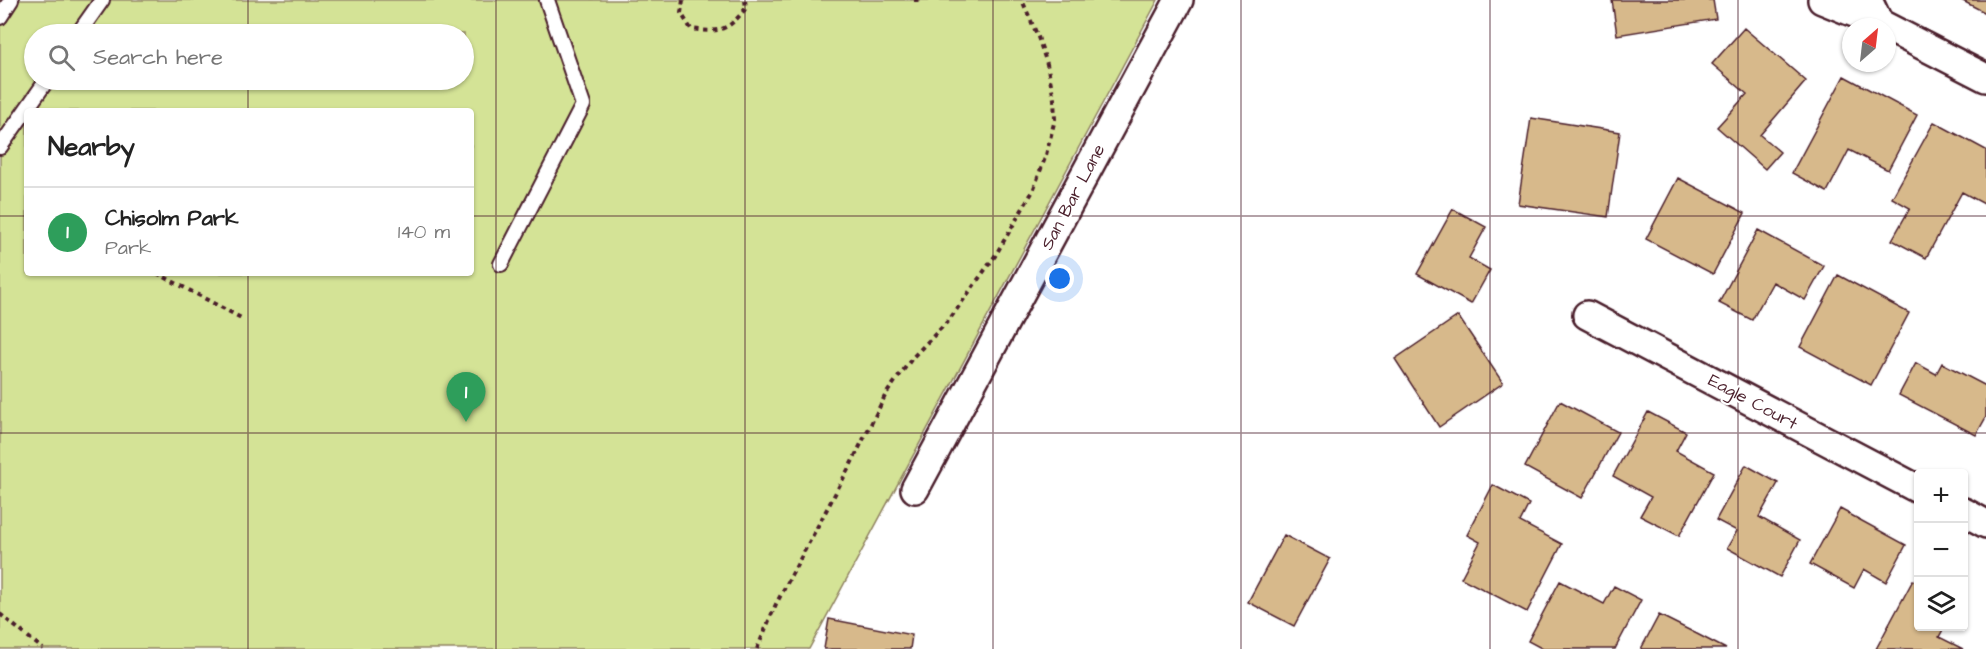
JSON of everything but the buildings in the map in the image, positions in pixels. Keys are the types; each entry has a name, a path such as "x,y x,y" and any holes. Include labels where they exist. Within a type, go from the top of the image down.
{"street":[{"name":"San Bar Lane","path":"915,489 1179,0"},
{"path":"1822,0 1874,11 1986,78"},
{"name":"Eagle Court","path":"1587,315 1914,487"},
{"path":"1968,514 1986,524"}],"lane":[{"path":"0,17 11,0"},
{"path":"85,24 102,0"},
{"path":"501,264 583,105 547,0"},
{"path":"27,108 40,90"},
{"path":"0,147 24,113"}],"path":[{"path":"683,0 681,13 691,29 714,32 736,21 746,8 745,0"},
{"path":"914,0 920,0"},
{"path":"757,649 776,604 886,394 913,357 948,320 995,256 1033,191 1046,155 1055,119 1054,99 1047,64 1022,0"},
{"path":"163,276 243,319"},
{"path":"0,614 43,649"}],"green space":[{"path":"0,0 1158,0 809,649 0,649"}],"place":[{"name":"Chisolm Park","path":"466,422"}]}
